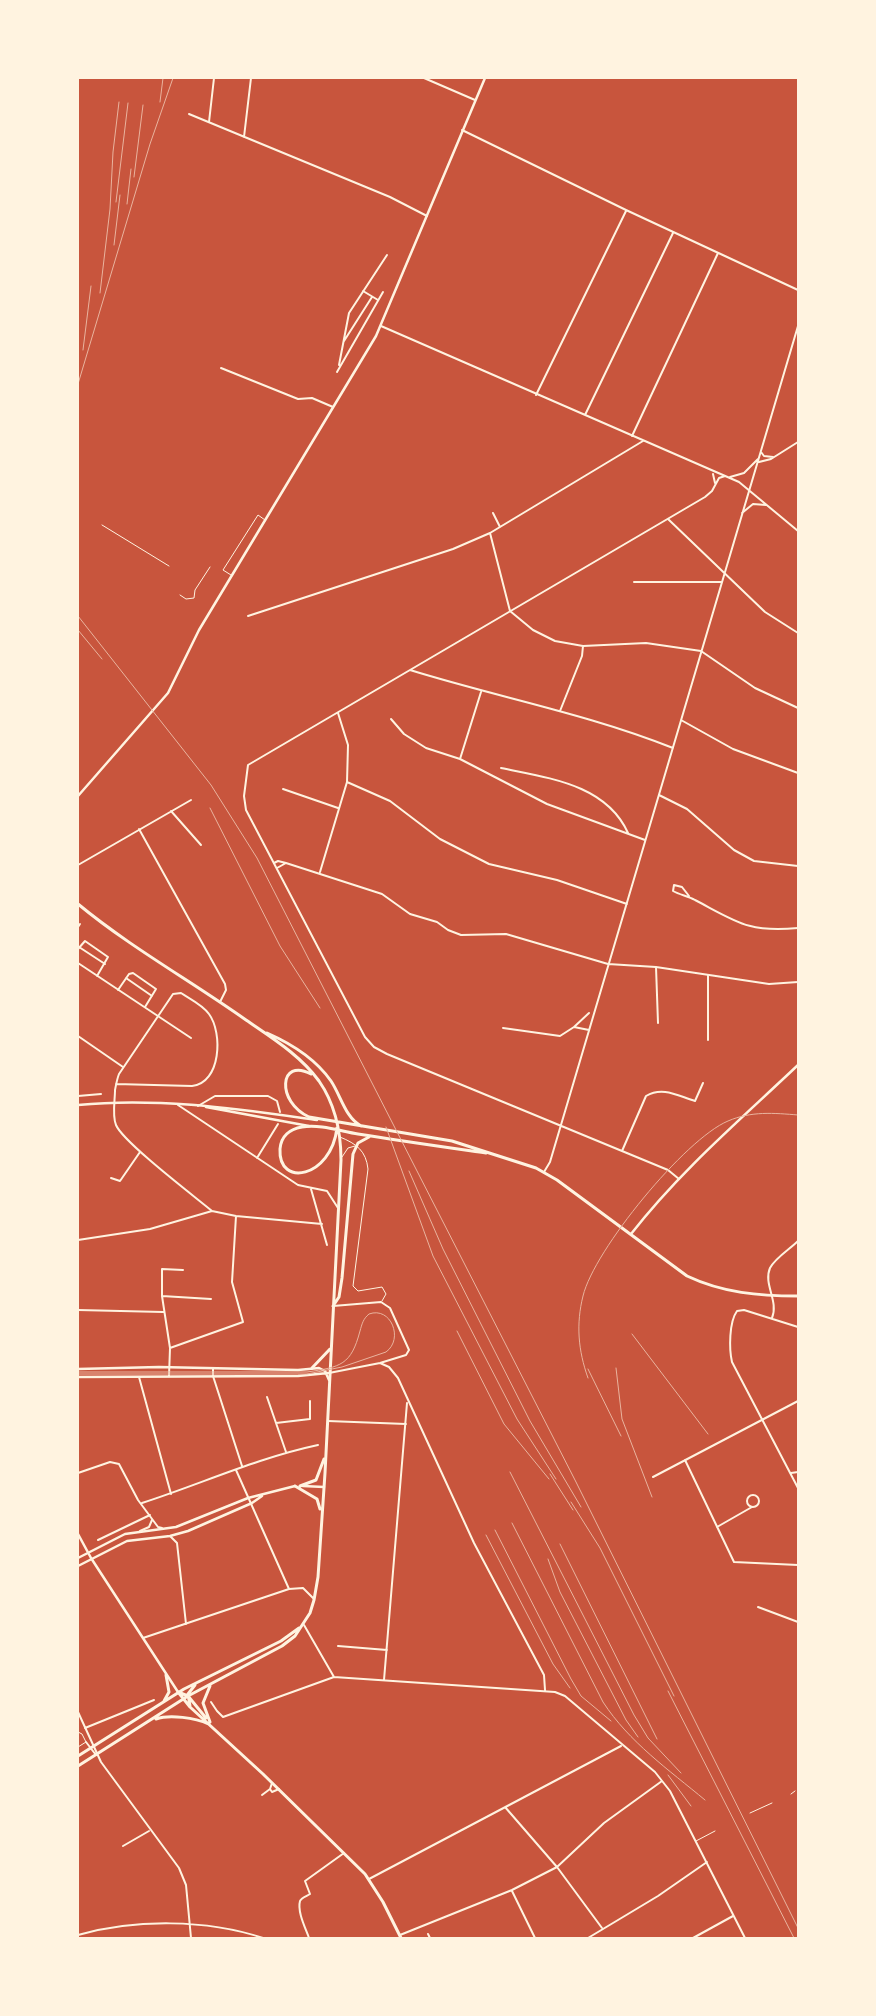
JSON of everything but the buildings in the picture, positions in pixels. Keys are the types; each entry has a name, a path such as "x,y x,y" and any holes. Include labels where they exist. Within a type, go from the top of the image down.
{"main road":[{"path":"78,904 294,1055 316,1078 330,1102 340,1137 341,1160 331,1349 328,1373 326,1453 314,1600 303,1625 295,1636 282,1646 188,1696"},
{"path":"262,1031 296,1047 320,1067 334,1085 351,1117 364,1127"},
{"path":"316,1078 307,1072 296,1071 288,1077 285,1088 288,1098 296,1109 317,1120 452,1142 544,1172 687,1276 704,1284 740,1293 798,1296"},
{"path":"337,1123 333,1147 323,1163 306,1173 291,1170 281,1157 280,1146 283,1138 297,1128 326,1128 372,1136 492,1154"},
{"path":"333,1306 338,1297 342,1278 355,1148 362,1139 372,1136"},
{"path":"312,1368 331,1349"},
{"path":"300,1486 318,1477 326,1453"},
{"path":"295,1486 317,1499 321,1514"},
{"path":"78,1756 178,1692 281,1641 303,1625"},
{"path":"164,1702 169,1692 166,1675"},
{"path":"78,1766 184,1700 195,1684"},
{"path":"211,1684 203,1703 212,1725"},
{"path":"178,1692 188,1696 212,1725"},
{"path":"178,1692 190,1707 212,1725 369,1879 400,1937"},
{"path":"188,1696 190,1707"},
{"path":"150,1720 161,1717 200,1720 212,1725"}],"street":[{"path":"209,122 214,78"},
{"path":"244,136 251,78"},
{"path":"424,78 475,100"},
{"path":"78,796 168,693 194,638 334,408 381,326 485,78"},
{"path":"189,114 390,197 427,216"},
{"path":"462,130 626,210 798,290"},
{"path":"536,395 626,210"},
{"path":"585,416 673,232"},
{"path":"632,436 718,253"},
{"path":"340,365 346,319 387,255"},
{"path":"363,291 378,300"},
{"path":"337,372 383,292"},
{"path":"343,342 372,297"},
{"path":"381,326 712,472 726,476 749,489 798,531"},
{"path":"544,1172 550,1162 561,1126 798,326"},
{"path":"221,368 298,399 312,398 334,408"},
{"path":"248,616 453,549 490,533 643,441"},
{"path":"757,464 798,443"},
{"path":"760,452 764,456 773,457"},
{"path":"679,1179 668,1170 374,1047 365,1037 276,869 244,802 248,765 705,497 719,478 744,473 759,457"},
{"path":"712,472 715,477 715,484"},
{"path":"741,515 751,504 767,505"},
{"path":"493,513 500,527"},
{"path":"232,575 223,570 258,515 265,520"},
{"path":"668,519 766,612 798,633"},
{"path":"102,525 169,566"},
{"path":"490,533 510,611 534,630 555,640 583,646 646,643 701,651 754,688 798,708"},
{"path":"180,595 189,599 194,598 195,590 210,567"},
{"path":"634,582 721,582"},
{"path":"560,711 582,656 583,646"},
{"path":"410,670 480,692 560,711 616,727 673,748"},
{"path":"460,759 480,692"},
{"path":"319,873 347,782 348,745 338,713"},
{"path":"390,718 413,742 460,759 547,804 646,840"},
{"path":"681,720 733,749 798,773"},
{"path":"500,768 534,775 591,792 614,809 628,833"},
{"path":"347,782 390,801 440,839 489,864 557,880 627,904"},
{"path":"283,789 338,808"},
{"path":"659,795 687,809 734,850 754,861 798,866"},
{"path":"78,865 191,800"},
{"path":"171,811 201,846"},
{"path":"140,829 226,984 226,990 220,1002"},
{"path":"274,864 278,862 319,873 382,894 394,900 410,914 437,922 454,933 469,936 497,933 520,937 608,964 656,967 768,984 798,982"},
{"path":"276,869 286,864"},
{"path":"689,896 682,887 674,885 673,891 689,896 748,927 762,930 798,928"},
{"path":"97,976 105,964 108,956 84,941 78,948 105,964"},
{"path":"78,968 79,964 191,1038"},
{"path":"656,967 658,1023"},
{"path":"118,990 132,973 156,989 145,1007"},
{"path":"708,975 708,1040"},
{"path":"126,978 152,996"},
{"path":"116,1084 194,1086 202,1082 216,1066 218,1055 214,1027 206,1009 177,992 172,995 123,1067 116,1084 116,1128 212,1211 236,1216 322,1224"},
{"path":"503,1028 560,1036 574,1027 589,1013"},
{"path":"574,1027 588,1030"},
{"path":"78,1036 123,1067"},
{"path":"630,1235 653,1206 679,1179 798,1065"},
{"path":"622,1151 646,1096 654,1092 666,1091 695,1101 703,1083"},
{"path":"78,1096 101,1094"},
{"path":"198,1106 213,1096 268,1096 277,1101 280,1112"},
{"path":"78,1105 115,1102 176,1103 220,1106 317,1120"},
{"path":"176,1103 298,1185 311,1190 329,1192 338,1209"},
{"path":"202,1106 316,1127"},
{"path":"257,1158 278,1124"},
{"path":"340,1137 358,1145 365,1155 369,1176 353,1286 358,1291 382,1286 386,1294 381,1302"},
{"path":"341,1160 348,1148 358,1145"},
{"path":"111,1178 120,1181 141,1151"},
{"path":"311,1190 327,1245"},
{"path":"78,1240 150,1230 212,1211"},
{"path":"170,1348 242,1322 232,1282 236,1216"},
{"path":"772,1318 775,1304 768,1278 770,1269 798,1241"},
{"path":"169,1376 170,1348 163,1312 162,1268 184,1270"},
{"path":"162,1296 211,1299"},
{"path":"78,1377 298,1376 328,1373 380,1363 406,1355 409,1350 390,1308 381,1302 333,1306"},
{"path":"78,1310 163,1312"},
{"path":"798,1327 744,1310 738,1310 734,1317 730,1350 732,1362 798,1488"},
{"path":"380,1363 392,1370 474,1544 544,1675 545,1690"},
{"path":"78,1369 298,1370 319,1368 328,1373"},
{"path":"214,1369 213,1376 242,1466"},
{"path":"139,1377 170,1494"},
{"path":"267,1397 286,1452"},
{"path":"276,1423 310,1419 310,1401"},
{"path":"384,1680 407,1401"},
{"path":"652,1476 798,1401"},
{"path":"327,1420 406,1424"},
{"path":"142,1504 236,1470 242,1466 286,1452 318,1445"},
{"path":"685,1460 732,1559 738,1564 798,1566"},
{"path":"78,1472 110,1462 119,1464 158,1527 166,1529"},
{"path":"236,1470 289,1589"},
{"path":"791,1474 798,1472"},
{"path":"78,1558 125,1534 166,1529 185,1524 248,1498 295,1486 324,1487"},
{"path":"78,1566 127,1541 170,1536 188,1531 252,1503 263,1495"},
{"path":"716,1527 758,1504 757,1498 754,1496 748,1497 747,1501 752,1507"},
{"path":"140,1531 149,1527 151,1516"},
{"path":"98,1540 151,1516"},
{"path":"78,1534 91,1558 178,1692"},
{"path":"170,1536 177,1543 186,1624"},
{"path":"143,1638 289,1589 303,1588 308,1590 314,1600"},
{"path":"758,1607 798,1622"},
{"path":"303,1625 334,1677"},
{"path":"338,1646 387,1650"},
{"path":"211,1702 217,1712 224,1717 334,1677 545,1690 565,1696 662,1780 696,1841 745,1938"},
{"path":"85,1728 154,1700"},
{"path":"78,1712 94,1746 96,1755"},
{"path":"78,1723 82,1722"},
{"path":"78,1732 179,1868 186,1885 191,1938"},
{"path":"78,1747 86,1742"},
{"path":"369,1879 622,1746"},
{"path":"400,1937 512,1890 557,1867 604,1823 662,1780"},
{"path":"262,1795 270,1789 272,1783"},
{"path":"270,1789 272,1792 278,1790"},
{"path":"791,1794 796,1791"},
{"path":"750,1813 772,1803"},
{"path":"505,1807 557,1867 602,1928"},
{"path":"123,1846 150,1830"},
{"path":"696,1841 715,1831"},
{"path":"310,1938 302,1920 300,1902 301,1898 310,1894 305,1882 344,1854"},
{"path":"588,1938 658,1896 707,1862"},
{"path":"512,1890 535,1938"},
{"path":"693,1938 733,1916"},
{"path":"78,1935 119,1925 190,1924 220,1927 263,1938"},
{"path":"428,1934 430,1938"}],"tram line":[{"path":"78,1372 307,1372 336,1366 348,1358 357,1342 363,1322 369,1314 377,1313 389,1319 394,1332 394,1339 386,1352 342,1367 307,1374 78,1374"}],"railway":[{"path":"160,102 163,78"},
{"path":"78,384 150,144 173,78"},
{"path":"100,293 110,209 113,152 119,102"},
{"path":"116,202 128,103"},
{"path":"134,177 143,105"},
{"path":"127,204 131,169"},
{"path":"114,245 120,195"},
{"path":"83,350 91,286"},
{"path":"78,616 211,785 257,858 576,1482 798,1928"},
{"path":"78,630 102,659"},
{"path":"210,808 280,946 320,1008"},
{"path":"588,1378 579,1337 579,1317 583,1296 604,1252 622,1225 666,1172 689,1149 710,1132 728,1121 754,1114 798,1115"},
{"path":"386,1127 433,1256 517,1419 556,1479"},
{"path":"409,1171 443,1249 530,1421 581,1507"},
{"path":"457,1331 504,1424 549,1479"},
{"path":"632,1334 708,1434"},
{"path":"616,1368 622,1419 652,1497"},
{"path":"588,1369 621,1436"},
{"path":"510,1472 634,1715 648,1738 681,1773"},
{"path":"550,1474 573,1510"},
{"path":"571,1502 600,1548 674,1696"},
{"path":"512,1523 603,1702 637,1743 705,1800"},
{"path":"495,1530 581,1696 611,1721"},
{"path":"486,1535 553,1664 570,1688"},
{"path":"560,1544 657,1739"},
{"path":"548,1559 560,1592 626,1720 638,1737"},
{"path":"668,1691 794,1938"},
{"path":"668,1775 691,1806"}]}
